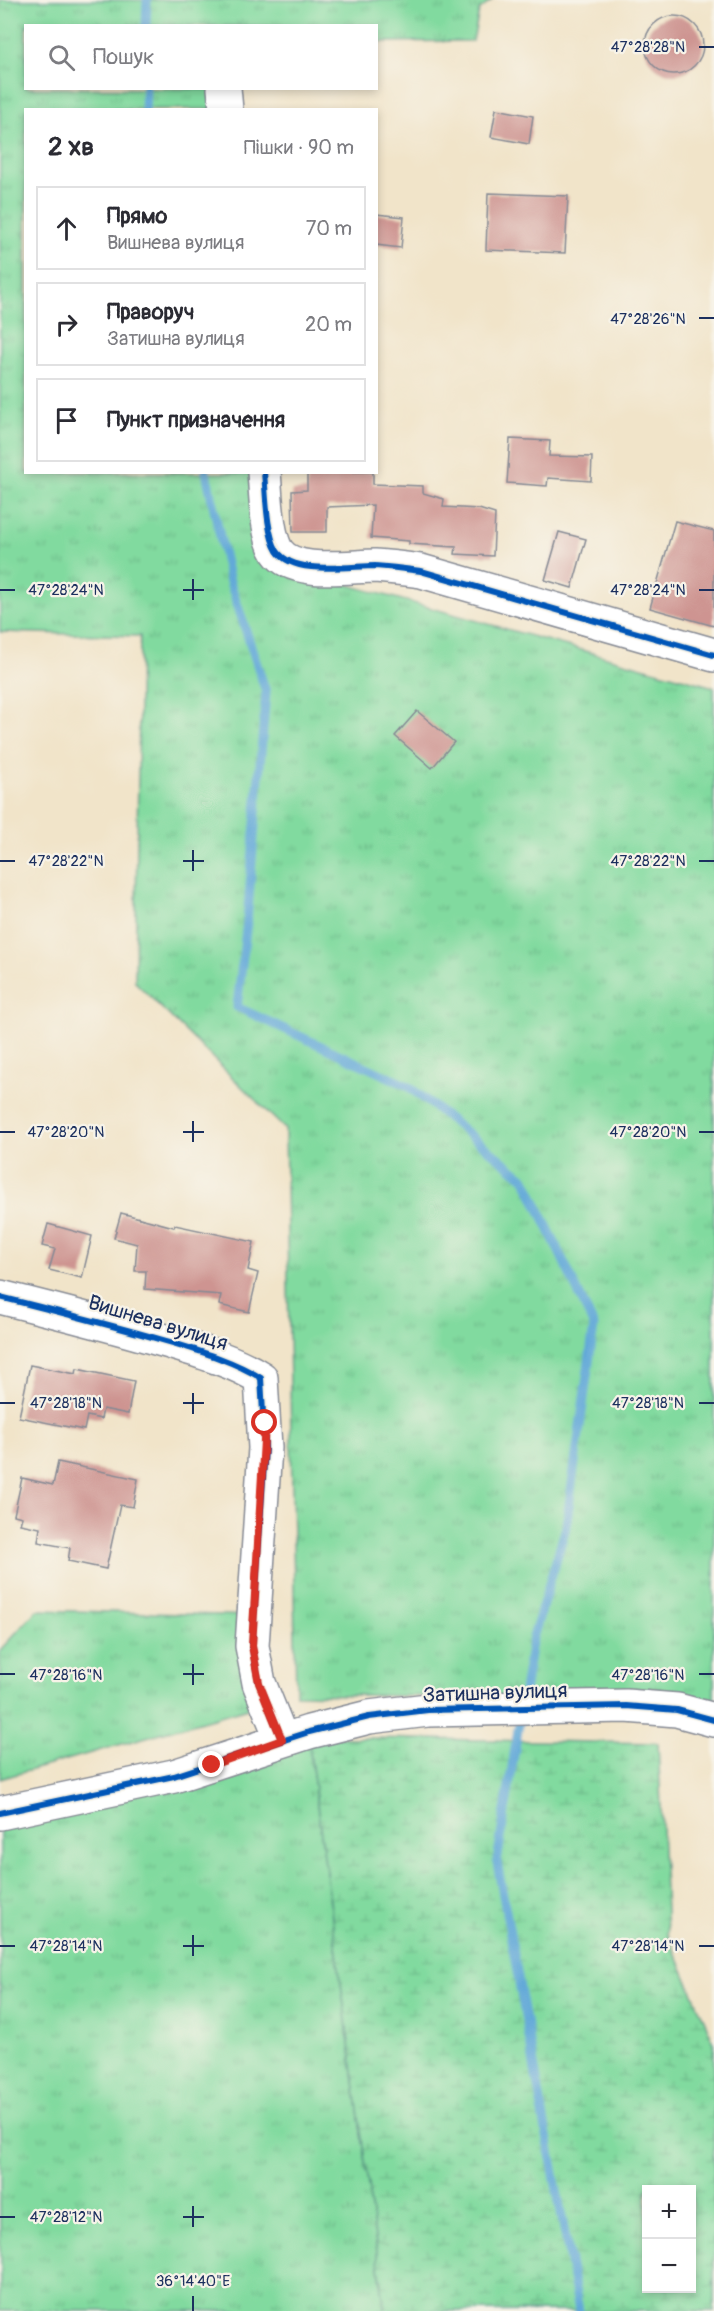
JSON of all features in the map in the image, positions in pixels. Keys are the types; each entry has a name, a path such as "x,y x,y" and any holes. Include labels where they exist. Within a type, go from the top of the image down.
{"street":[{"path":"224,90 226,108"},
{"path":"264,474 273,540 277,551 287,560 322,568 372,566 422,571 714,655"},
{"name":"Вишнева вулиця","path":"0,1298 95,1320 206,1353 248,1370 261,1378 265,1448 252,1646 259,1683 282,1740"},
{"name":"Затишна вулиця","path":"0,1813 174,1776 282,1740 348,1722 428,1710 654,1707 698,1713 714,1719"}],"green space":[{"path":"0,0 492,0 479,11 473,41 378,42 378,24 24,24 24,90 214,90 216,108 24,108 24,474 250,474 259,560 714,687 714,1712 702,1701 296,1694 285,1129 135,982 140,636 0,632"},
{"path":"37,1610 256,1616 262,1704 0,1779 0,1650"},
{"path":"308,1737 385,2311 0,2311 0,1817"},
{"path":"308,1737 658,1743 667,1933 714,2043 714,2311 385,2311"}],"building":[{"path":"668,16 680,16 695,24 703,39 703,51 695,66 680,74 668,74 653,66 645,51 645,39 653,24"},
{"path":"496,109 533,116 529,144 491,137"},
{"path":"488,193 568,196 565,253 486,250"},
{"path":"378,214 404,217 401,248 378,245"},
{"path":"510,439 550,441 549,456 592,457 591,481 548,478 547,486 507,483"},
{"path":"307,474 373,474 373,484 423,486 423,493 444,499 443,507 479,509 495,514 493,556 455,554 456,547 409,544 409,541 371,538 373,505 327,507 327,532 293,532 292,491 307,490"},
{"path":"675,521 714,531 714,626 650,608"},
{"path":"559,532 586,539 572,588 545,580"},
{"path":"417,711 454,742 432,768 395,736"},
{"path":"121,1213 174,1227 175,1225 254,1242 248,1270 258,1273 249,1312 219,1305 221,1295 145,1289 146,1271 135,1271 137,1244 114,1238"},
{"path":"48,1224 92,1236 82,1278 49,1270 55,1249 42,1246"},
{"path":"30,1365 76,1374 77,1369 134,1381 128,1414 103,1409 101,1419 87,1416 84,1430 19,1417"},
{"path":"58,1462 138,1479 133,1507 120,1505 106,1569 68,1561 70,1548 38,1542 40,1528 20,1524 22,1517 14,1515 22,1478 53,1485"}],"waterway":[{"path":"146,24 147,0"},
{"path":"145,108 146,90"},
{"path":"206,474 230,582 266,692 247,921 237,1007 408,1086 525,1179 594,1326 566,1527 532,1641 497,1862 579,2311"}],"cycle path":[{"path":"264,474 267,513 273,543 285,559 296,564 323,568 375,566 421,571 714,655"},
{"path":"0,1297 191,1348 227,1361 261,1378 265,1448 252,1646 259,1683 282,1740"},
{"path":"0,1813 174,1776 309,1732 369,1717 428,1710 626,1706 677,1710 714,1720"}],"route":[{"path":"212,1765 282,1740 259,1683 252,1646 265,1423"}]}
